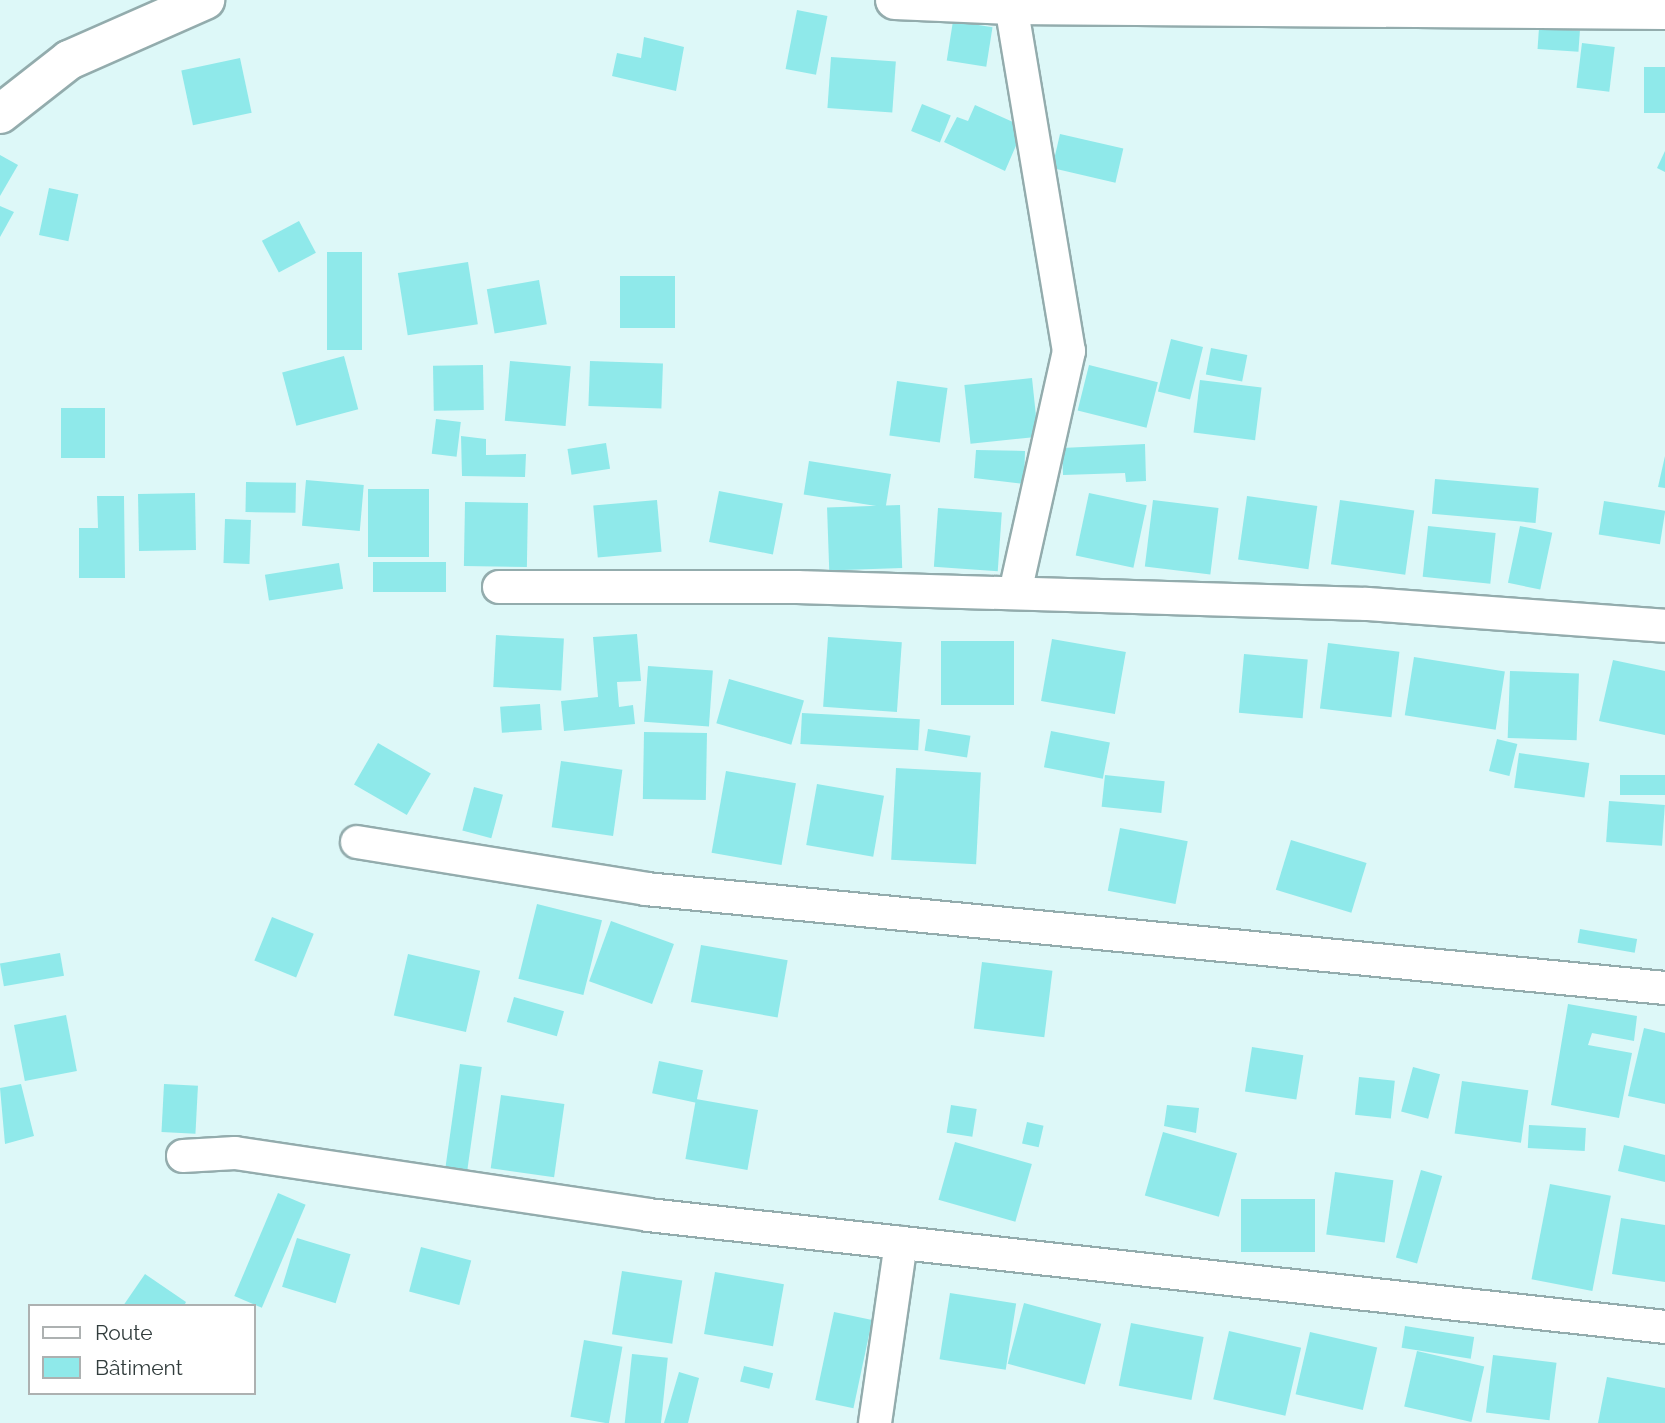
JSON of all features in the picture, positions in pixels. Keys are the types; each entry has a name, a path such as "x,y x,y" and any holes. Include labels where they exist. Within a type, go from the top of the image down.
{"main road":[{"path":"0,114 69,60 205,0"},
{"path":"895,0 1011,5 1665,10"}],"street":[{"path":"1011,5 1069,351 1015,593"},
{"path":"499,587 1015,593 1367,604 1665,626"},
{"path":"357,842 646,889 1665,988"},
{"path":"183,1156 235,1153 648,1215 1665,1326"},
{"path":"875,1423 901,1243"}],"building":[{"path":"797,10 827,16 816,75 786,69"},
{"path":"953,21 993,27 986,67 947,61"},
{"path":"1539,28 1580,31 1578,52 1538,49"},
{"path":"644,37 684,47 676,91 612,76 617,53 641,58"},
{"path":"1582,43 1615,47 1609,92 1577,88"},
{"path":"831,57 896,62 892,112 827,108"},
{"path":"240,58 252,113 193,125 181,70"},
{"path":"1644,67 1665,67 1665,113 1644,113"},
{"path":"922,104 951,116 940,143 911,131"},
{"path":"975,105 1024,127 1005,171 944,142 957,117 968,121"},
{"path":"1060,134 1123,149 1115,183 1052,168"},
{"path":"1665,151 1665,172 1657,168"},
{"path":"0,155 18,165 0,196"},
{"path":"49,188 78,194 68,241 39,235"},
{"path":"0,206 14,212 0,237"},
{"path":"299,221 316,253 279,273 262,241"},
{"path":"327,252 362,252 362,350 327,350"},
{"path":"468,262 478,324 408,335 398,273"},
{"path":"620,276 675,276 675,328 620,328"},
{"path":"539,280 547,324 495,334 487,289"},
{"path":"1171,339 1203,347 1190,399 1158,391"},
{"path":"1211,348 1247,355 1242,382 1206,375"},
{"path":"344,356 358,409 296,426 282,373"},
{"path":"510,361 571,366 566,426 505,421"},
{"path":"590,361 663,364 661,409 588,406"},
{"path":"483,365 484,410 434,411 433,366"},
{"path":"1089,365 1158,382 1147,428 1078,411"},
{"path":"1032,378 1038,437 971,444 964,385"},
{"path":"1200,380 1262,388 1255,440 1194,433"},
{"path":"897,381 948,388 940,443 889,435"},
{"path":"61,408 105,408 105,458 61,458"},
{"path":"436,419 461,422 457,457 432,454"},
{"path":"461,436 486,439 486,455 526,454 525,477 462,476"},
{"path":"606,443 610,469 572,475 567,449"},
{"path":"1145,444 1146,481 1126,482 1125,473 1063,475 1062,448"},
{"path":"976,450 1025,451 1024,484 974,478"},
{"path":"1665,456 1665,488 1658,487"},
{"path":"809,461 891,474 886,508 804,495"},
{"path":"1435,479 1539,488 1536,523 1432,514"},
{"path":"306,480 364,485 360,531 302,526"},
{"path":"246,482 296,483 295,513 245,512"},
{"path":"368,489 429,489 429,557 368,557"},
{"path":"719,491 783,503 773,554 709,542"},
{"path":"195,493 196,550 139,551 138,494"},
{"path":"1089,493 1147,505 1133,568 1076,556"},
{"path":"97,496 124,496 125,578 79,578 79,528 98,528"},
{"path":"1247,496 1317,506 1308,569 1238,559"},
{"path":"657,500 662,552 598,557 593,506"},
{"path":"1153,500 1219,508 1210,575 1145,567"},
{"path":"1340,500 1414,510 1405,575 1331,564"},
{"path":"1604,501 1665,511 1660,544 1599,535"},
{"path":"465,502 528,503 527,567 464,566"},
{"path":"900,505 902,568 829,571 827,508"},
{"path":"938,508 1002,512 998,571 934,567"},
{"path":"225,519 251,520 249,564 223,563"},
{"path":"1428,526 1496,533 1490,584 1423,577"},
{"path":"1520,526 1552,533 1540,590 1508,583"},
{"path":"373,562 446,562 446,592 373,592"},
{"path":"339,563 343,589 269,600 265,575"},
{"path":"637,634 641,681 617,682 619,707 633,705 635,724 564,731 561,701 598,697 593,637"},
{"path":"496,635 564,639 561,690 493,687"},
{"path":"828,637 902,642 897,712 823,707"},
{"path":"1052,639 1126,652 1115,714 1041,701"},
{"path":"941,641 1014,641 1014,705 941,705"},
{"path":"1328,643 1399,652 1391,717 1320,709"},
{"path":"1244,654 1308,660 1303,718 1239,713"},
{"path":"1414,657 1505,671 1496,730 1405,715"},
{"path":"1613,660 1665,671 1665,735 1599,721"},
{"path":"648,666 713,671 709,726 644,722"},
{"path":"1510,671 1579,673 1577,740 1508,738"},
{"path":"729,679 804,700 791,745 716,723"},
{"path":"540,704 542,730 502,733 500,707"},
{"path":"802,713 920,719 918,750 800,744"},
{"path":"928,729 970,736 967,757 925,751"},
{"path":"1051,731 1110,742 1103,779 1044,767"},
{"path":"644,732 707,733 706,800 643,799"},
{"path":"1497,739 1517,744 1509,776 1489,771"},
{"path":"378,743 431,774 407,815 354,785"},
{"path":"1519,753 1589,763 1584,798 1514,788"},
{"path":"561,761 622,770 613,836 552,827"},
{"path":"896,768 981,772 976,864 891,860"},
{"path":"726,771 796,783 782,865 712,853"},
{"path":"1105,775 1165,781 1161,813 1102,807"},
{"path":"1620,775 1665,775 1665,795 1620,795"},
{"path":"817,784 884,796 873,857 806,845"},
{"path":"474,787 503,795 491,838 462,830"},
{"path":"1609,801 1665,805 1662,846 1606,842"},
{"path":"1120,828 1188,841 1176,904 1108,891"},
{"path":"1291,840 1367,863 1351,913 1276,890"},
{"path":"537,904 602,920 583,995 518,979"},
{"path":"272,917 314,934 296,977 254,961"},
{"path":"611,921 674,944 652,1004 589,981"},
{"path":"1580,929 1637,939 1635,953 1578,943"},
{"path":"701,945 788,960 778,1017 691,1002"},
{"path":"60,953 64,976 4,986 0,964"},
{"path":"408,954 480,971 466,1032 394,1015"},
{"path":"982,962 1052,971 1044,1037 974,1029"},
{"path":"514,997 564,1011 557,1036 507,1022"},
{"path":"1568,1004 1637,1016 1634,1041 1592,1033 1588,1045 1632,1053 1619,1118 1551,1105"},
{"path":"66,1015 77,1071 25,1081 14,1025"},
{"path":"1644,1028 1665,1033 1665,1104 1628,1096"},
{"path":"1252,1047 1303,1055 1296,1100 1245,1091"},
{"path":"659,1061 703,1070 696,1103 652,1093"},
{"path":"460,1064 482,1067 465,1184 444,1181"},
{"path":"1413,1067 1440,1074 1428,1119 1401,1111"},
{"path":"1359,1077 1395,1081 1391,1119 1355,1115"},
{"path":"1462,1081 1528,1090 1521,1143 1455,1133"},
{"path":"21,1084 34,1136 5,1144 0,1088"},
{"path":"164,1084 198,1086 195,1134 161,1132"},
{"path":"501,1095 564,1104 554,1177 491,1168"},
{"path":"696,1099 758,1110 747,1170 685,1159"},
{"path":"951,1105 977,1109 972,1137 947,1133"},
{"path":"1167,1105 1199,1108 1196,1133 1164,1126"},
{"path":"1027,1122 1044,1126 1039,1147 1022,1143"},
{"path":"1529,1125 1586,1128 1585,1151 1528,1148"},
{"path":"1163,1132 1237,1153 1219,1217 1145,1195"},
{"path":"955,1142 1032,1164 1015,1222 938,1200"},
{"path":"1624,1145 1665,1155 1665,1182 1618,1171"},
{"path":"1421,1170 1442,1176 1417,1264 1396,1257"},
{"path":"1335,1172 1393,1180 1385,1243 1326,1234"},
{"path":"1550,1184 1611,1196 1592,1291 1531,1279"},
{"path":"278,1193 306,1205 262,1308 234,1296"},
{"path":"1241,1199 1315,1199 1315,1252 1241,1252"},
{"path":"1621,1218 1665,1225 1665,1282 1612,1274"},
{"path":"297,1238 351,1254 336,1303 282,1287"},
{"path":"421,1247 471,1260 459,1305 409,1291"},
{"path":"622,1271 682,1281 672,1344 612,1334"},
{"path":"715,1272 784,1284 773,1346 704,1334"},
{"path":"145,1274 186,1302 185,1304 124,1304"},
{"path":"950,1293 1016,1303 1006,1370 940,1359"},
{"path":"1024,1303 1101,1324 1085,1385 1008,1364"},
{"path":"834,1312 872,1320 853,1408 815,1400"},
{"path":"1131,1323 1204,1337 1191,1400 1119,1386"},
{"path":"1405,1326 1474,1337 1471,1359 1402,1348"},
{"path":"1229,1331 1301,1348 1285,1416 1213,1399"},
{"path":"1310,1332 1377,1348 1363,1410 1296,1394"},
{"path":"584,1340 622,1347 609,1423 570,1417"},
{"path":"1417,1351 1484,1367 1471,1422 1404,1407"},
{"path":"632,1354 668,1358 661,1423 625,1423"},
{"path":"1493,1355 1557,1363 1549,1420 1486,1413"},
{"path":"744,1366 773,1373 769,1389 740,1382"},
{"path":"679,1372 699,1378 688,1423 664,1423"},
{"path":"1607,1377 1665,1388 1665,1423 1598,1423"}]}
